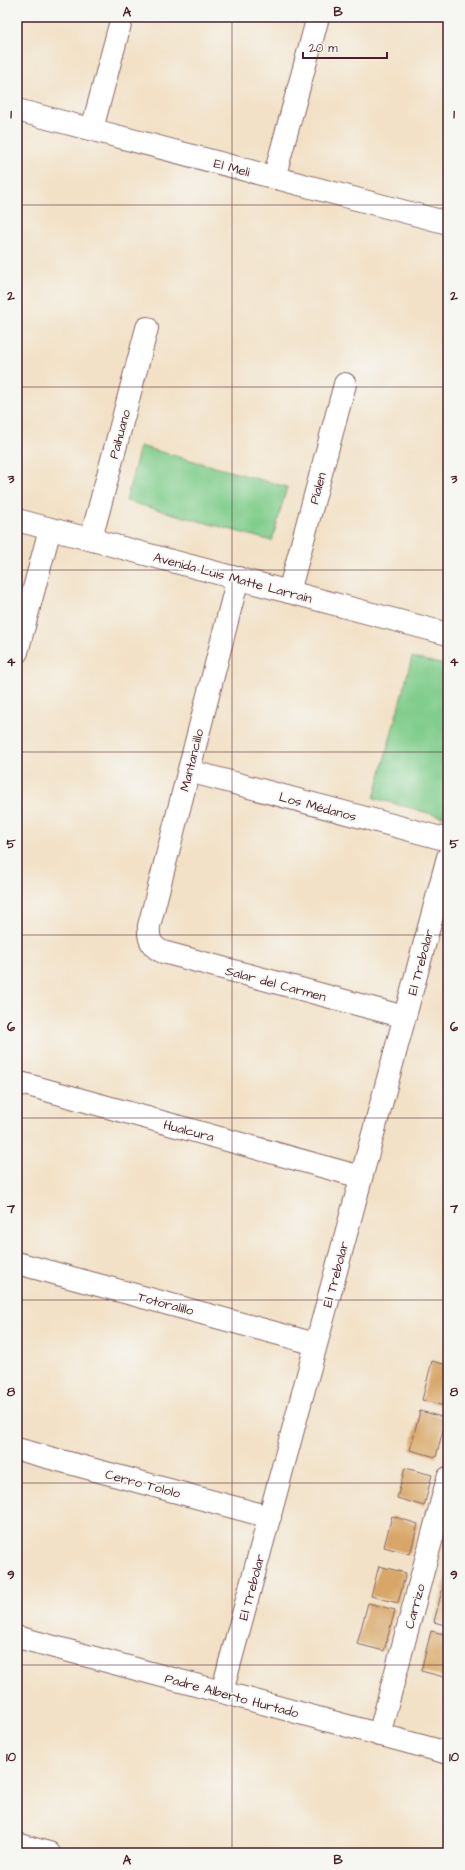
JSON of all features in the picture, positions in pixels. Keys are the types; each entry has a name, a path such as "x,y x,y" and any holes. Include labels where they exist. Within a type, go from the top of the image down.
{"street":[{"path":"92,130 122,17"},
{"path":"274,178 318,17"},
{"name":"El Meli","path":"17,110 448,223"},
{"name":"Paihuano","path":"91,539 147,328"},
{"name":"Pialen","path":"289,592 344,384"},
{"name":"Avenida Luis Matte Larraín","path":"17,520 448,634"},
{"path":"17,652 50,529"},
{"name":"Mantancillo","path":"151,943 148,935 150,926 238,578"},
{"name":"Los Médanos","path":"189,771 448,840"},
{"name":"El Trebolar","path":"222,1692 448,857"},
{"name":"Salar del Carmen","path":"151,943 156,949 163,952 405,1017"},
{"name":"Hualcura","path":"17,1082 361,1177"},
{"name":"Totoralillo","path":"17,1263 316,1344"},
{"name":"Cerro Tololo","path":"17,1449 270,1517"},
{"name":"Carrizo","path":"379,1735 448,1478"},
{"name":"Padre Alberto Hurtado","path":"17,1637 448,1753"},
{"path":"17,1844 49,1853"}],"green space":[{"path":"140,446 287,487 272,541 126,501"},
{"path":"412,657 448,666 448,797 443,817 374,798"}],"building":[{"path":"432,1361 448,1365 448,1407 422,1400"},
{"path":"420,1411 446,1418 436,1457 410,1450"},
{"path":"405,1468 432,1475 424,1506 397,1498"},
{"path":"392,1516 418,1524 410,1554 384,1547"},
{"path":"379,1566 406,1573 398,1603 371,1596"},
{"path":"446,1575 448,1575 448,1626 434,1622"},
{"path":"368,1603 395,1610 384,1651 357,1644"},
{"path":"431,1631 448,1635 448,1678 421,1671"}]}
